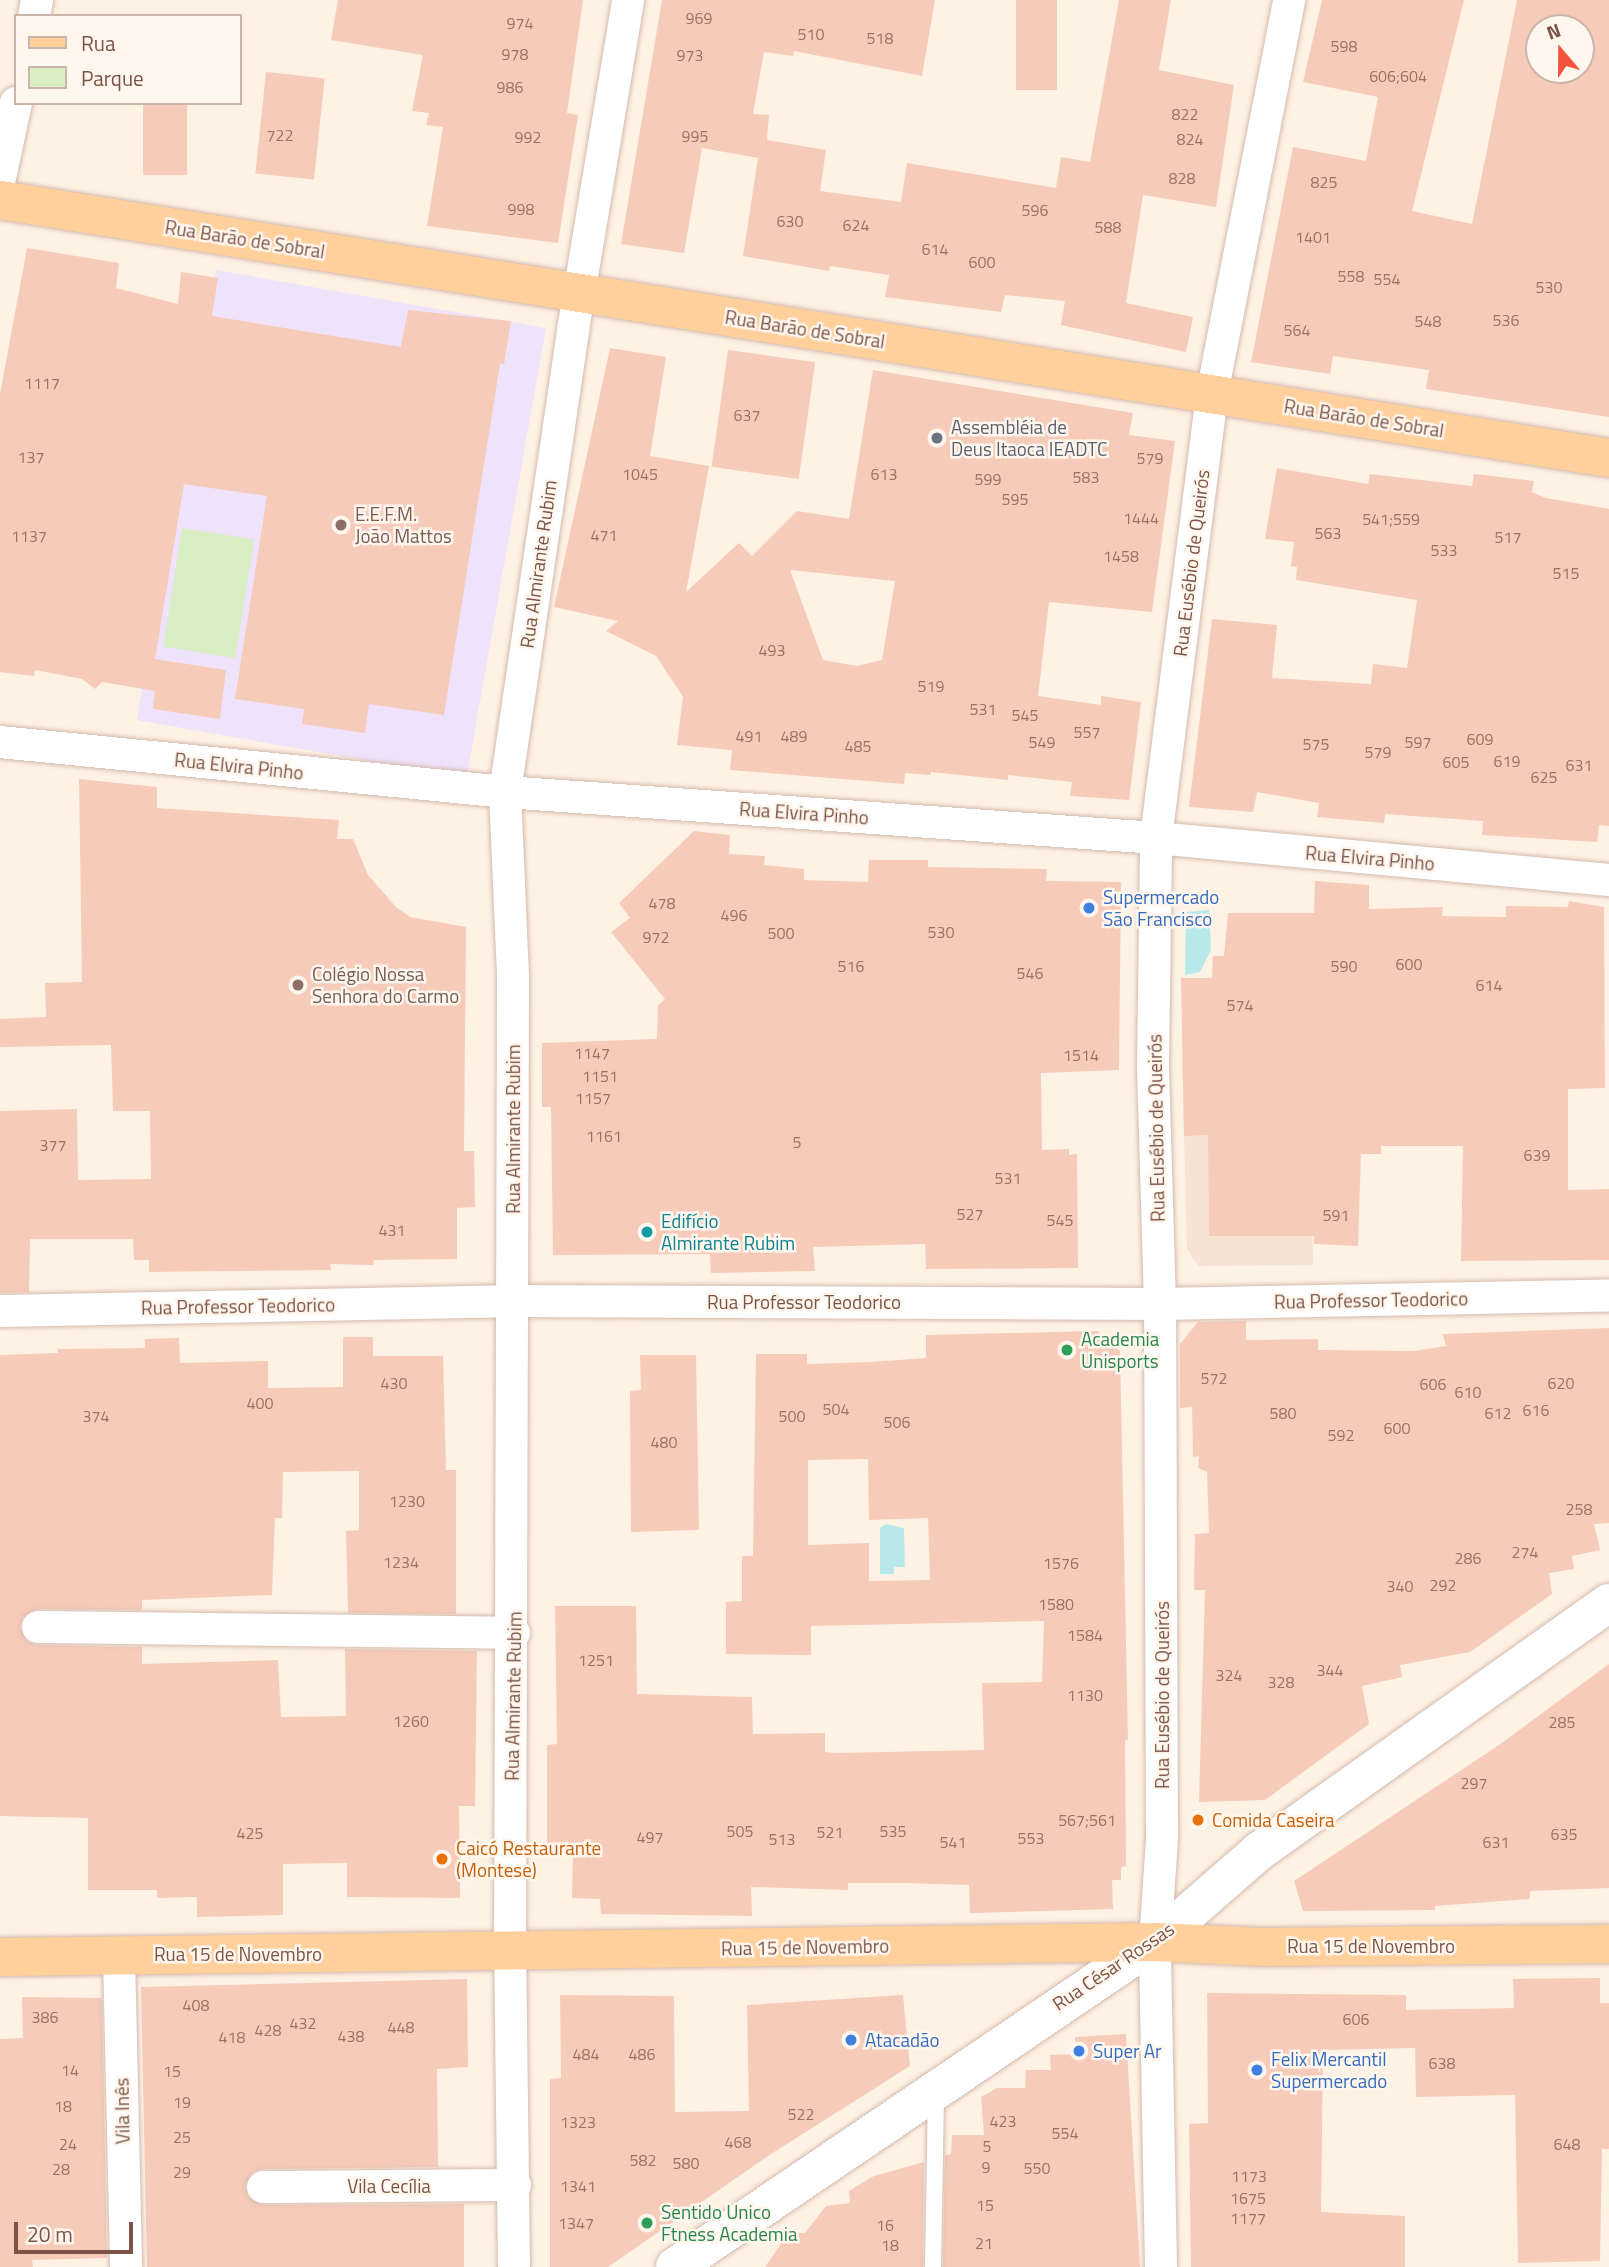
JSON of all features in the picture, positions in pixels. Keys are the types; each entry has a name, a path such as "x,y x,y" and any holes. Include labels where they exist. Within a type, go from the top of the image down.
{"main road":[{"name":"Rua Barão de Sobral","path":"0,200 1609,458"},
{"name":"Rua César Rossas","path":"675,2267 936,2087 1155,1942 1258,1852 1609,1604"},
{"name":"Rua 15 de Novembro","path":"0,1957 1155,1942 1263,1947 1609,1944"}],"street":[{"name":"Rua Almirante Rubim","path":"514,2267 510,1951 514,1633 513,976 505,792 579,293 628,0"},
{"name":"Rua Eusébio de Queirós","path":"1161,2267 1155,1942 1162,1838 1160,1304 1153,1066 1156,838 1212,394 1289,0"},
{"path":"0,178 16,105"},
{"name":"Rua Elvira Pinho","path":"0,742 505,792 1156,838 1609,880"},
{"name":"Rua Professor Teodorico","path":"0,1311 514,1301 1160,1304 1609,1295"},
{"path":"38,1628 514,1633"},
{"name":"Vila Inês","path":"119,1955 126,2267"},
{"name":"Vila Cecília","path":"263,2187 515,2185"}],"lane":[{"path":"933,2267 936,2087"}],"shaded area":[{"name":"E.E.F.M. João Mattos","path":"216,270 546,328 467,778 137,720"},
{"path":"1310,1047 1313,1265 1198,1266 1187,1249 1182,1054"}],"green space":[{"path":"182,528 254,539 235,658 163,647"}],"water":[{"path":"1209,910 1211,950 1200,972 1185,975 1186,912"},
{"path":"886,1524 904,1528 905,1567 894,1567 894,1574 880,1574 880,1528"}],"building":[{"path":"338,0 583,0 567,113 578,115 558,243 427,226 443,127 426,125 429,113 412,111 423,55 331,40"},
{"path":"662,0 935,0 922,76 794,51 793,56 764,52 753,114 769,115 767,140 826,150 820,191 901,202 907,163 1056,188 1061,157 1090,162 1119,0 1171,0 1159,70 1234,85 1216,207 1143,195 1126,303 1193,317 1186,352 1061,325 1065,301 1005,295 1001,312 885,297 889,275 830,266 829,271 743,256 758,158 702,148 684,253 621,244"},
{"path":"1016,0 1057,0 1057,90 1016,90"},
{"path":"1322,0 1464,0 1412,211 1472,224 1517,0 1609,0 1609,417 1426,389 1429,370 1333,356 1330,374 1251,362 1293,147 1366,161 1378,97 1303,82"},
{"path":"266,72 325,78 314,180 255,173"},
{"path":"143,105 187,105 187,175 143,175"},
{"path":"27,248 119,263 116,288 178,304 181,272 218,278 212,316 401,347 408,310 511,321 504,364 500,364 444,715 369,704 365,733 302,724 304,709 235,699 267,496 184,484 155,659 226,670 220,719 153,709 155,691 102,682 95,689 82,679 35,670 34,676 0,672 0,394"},
{"path":"610,348 666,357 650,456 709,466 686,592 739,543 752,556 797,511 849,519 873,370 1133,413 1129,435 1175,441 1152,612 1049,602 1038,696 1101,705 1101,696 1141,702 1129,800 1070,796 1072,782 1008,775 1008,780 931,772 931,775 905,773 904,784 730,770 732,750 677,745 683,697 656,656 606,631 618,621 554,607","holes":["790,570 895,581 882,660 857,666 823,660"]},
{"path":"728,350 815,362 799,479 712,467"},
{"path":"1277,468 1368,484 1370,474 1472,486 1474,474 1534,481 1532,492 1546,498 1609,509 1609,826 1599,825 1597,842 1482,835 1483,821 1385,814 1384,823 1317,817 1319,803 1257,792 1253,812 1189,807 1212,619 1277,625 1272,678 1371,684 1373,664 1407,668 1417,600 1296,580 1297,567 1291,566 1294,542 1265,539"},
{"path":"79,779 157,787 157,808 339,820 337,839 353,839 368,875 396,907 410,917 466,927 464,1151 474,1151 475,1207 457,1208 457,1259 374,1260 373,1265 330,1264 331,1270 149,1272 149,1260 134,1260 133,1239 30,1239 29,1292 0,1293 0,1111 77,1109 78,1180 151,1179 150,1111 113,1111 111,1045 0,1047 0,1019 46,1017 45,983 82,982"},
{"path":"694,831 730,835 729,854 765,856 764,865 804,869 804,880 868,882 869,860 928,860 928,867 1047,869 1046,881 1121,882 1119,1070 1041,1073 1042,1150 1069,1149 1069,1155 1077,1154 1078,1268 926,1269 925,1244 813,1247 815,1271 711,1273 710,1254 553,1255 551,1107 542,1107 542,1043 657,1039 658,1005 665,999 611,932 630,918 619,903"},
{"path":"1315,881 1369,885 1369,909 1443,907 1442,916 1506,917 1506,906 1568,907 1569,901 1604,907 1605,1088 1568,1089 1568,1190 1609,1189 1609,1260 1461,1261 1463,1146 1381,1146 1381,1154 1361,1154 1358,1246 1314,1244 1314,1236 1209,1236 1208,1135 1184,1136 1181,978 1212,978 1213,956 1224,956 1228,913 1314,913"},
{"path":"1246,1321 1246,1340 1318,1339 1318,1350 1414,1351 1446,1346 1443,1334 1609,1328 1609,1523 1594,1524 1600,1550 1572,1556 1574,1569 1549,1573 1552,1594 1470,1652 1400,1665 1402,1677 1362,1686 1369,1724 1265,1800 1199,1802 1205,1590 1194,1590 1195,1534 1209,1533 1207,1472 1198,1468 1199,1456 1193,1457 1192,1407 1180,1408 1180,1344 1198,1322"},
{"path":"1097,1331 1120,1351 1128,1740 1125,1740 1126,1866 1121,1867 1121,1880 1112,1880 1113,1909 970,1913 969,1885 904,1883 848,1883 848,1890 751,1887 752,1916 601,1914 600,1899 572,1898 573,1852 547,1854 547,1745 557,1744 555,1606 636,1606 637,1694 752,1697 753,1734 825,1733 825,1752 984,1750 982,1683 1042,1682 1044,1621 811,1626 811,1655 726,1654 726,1602 742,1601 742,1556 753,1556 756,1354 807,1354 807,1364 926,1358 926,1335","holes":["868,1459 869,1520 928,1518 930,1580 869,1581 869,1543 808,1545 808,1460"]},
{"path":"343,1337 373,1337 373,1356 443,1356 446,1470 456,1470 456,1614 348,1613 346,1531 359,1530 359,1471 283,1472 282,1518 275,1518 272,1595 142,1600 142,1610 38,1609 23,1617 20,1627 28,1642 37,1645 142,1647 142,1664 278,1660 281,1717 346,1716 345,1649 477,1651 475,1806 459,1806 460,1898 347,1897 347,1863 283,1864 283,1915 197,1917 197,1897 157,1898 157,1890 88,1890 88,1818 0,1816 0,1355 58,1353 58,1349 145,1348 145,1339 179,1338 180,1363 268,1361 268,1388 343,1387"},
{"path":"640,1355 696,1355 699,1530 631,1532 630,1391 641,1390"},
{"path":"1609,1664 1609,1888 1530,1891 1530,1899 1435,1906 1435,1910 1303,1911 1294,1881 1499,1745"},
{"path":"1600,1978 1600,2003 1609,2003 1609,2149 1602,2149 1600,2261 1518,2263 1515,2095 1416,2097 1415,2048 1323,2050 1321,2212 1405,2216 1405,2267 1191,2267 1189,2124 1208,2123 1207,1993 1406,1995 1406,2010 1514,2008 1513,1979"},
{"path":"467,1979 468,2067 437,2069 438,2167 263,2169 253,2172 245,2186 248,2197 263,2205 464,2204 464,2267 147,2267 141,1987"},
{"path":"560,1995 674,1996 675,2112 749,2111 747,2005 903,1995 910,2066 771,2154 608,2267 550,2267 550,2079 561,2078"},
{"path":"22,1997 102,1998 107,2258 32,2260 33,2267 0,2267 0,2039 23,2038"},
{"path":"1126,2034 1140,2267 943,2267 945,2156 951,2154 952,2135 984,2135 981,2097 997,2088 1025,2088 1026,2070 1051,2070 1050,2055 1076,2054 1075,2037"},
{"path":"924,2162 923,2267 765,2267 788,2233 805,2233 826,2206 850,2203 849,2191 874,2176"}],"place":[{"name":"Assembléia de Deus Itaoca IEADTC","path":"937,438"},
{"name":"E.E.F.M. João Mattos","path":"341,525"},
{"name":"Supermercado São Francisco","path":"1089,908"},
{"name":"Colégio Nossa Senhora do Carmo","path":"298,985"},
{"name":"Edifício Almirante Rubim","path":"647,1232"},
{"name":"Academia Unisports","path":"1067,1350"},
{"name":"Comida Caseira","path":"1198,1820"},
{"name":"Caicó Restaurante (Montese)","path":"442,1859"},
{"name":"Atacadão","path":"851,2040"},
{"name":"Super Ar","path":"1079,2051"},
{"name":"Felix Mercantil Supermercado","path":"1257,2070"},
{"name":"Sentido Unico Ftness Academia","path":"647,2223"}]}
